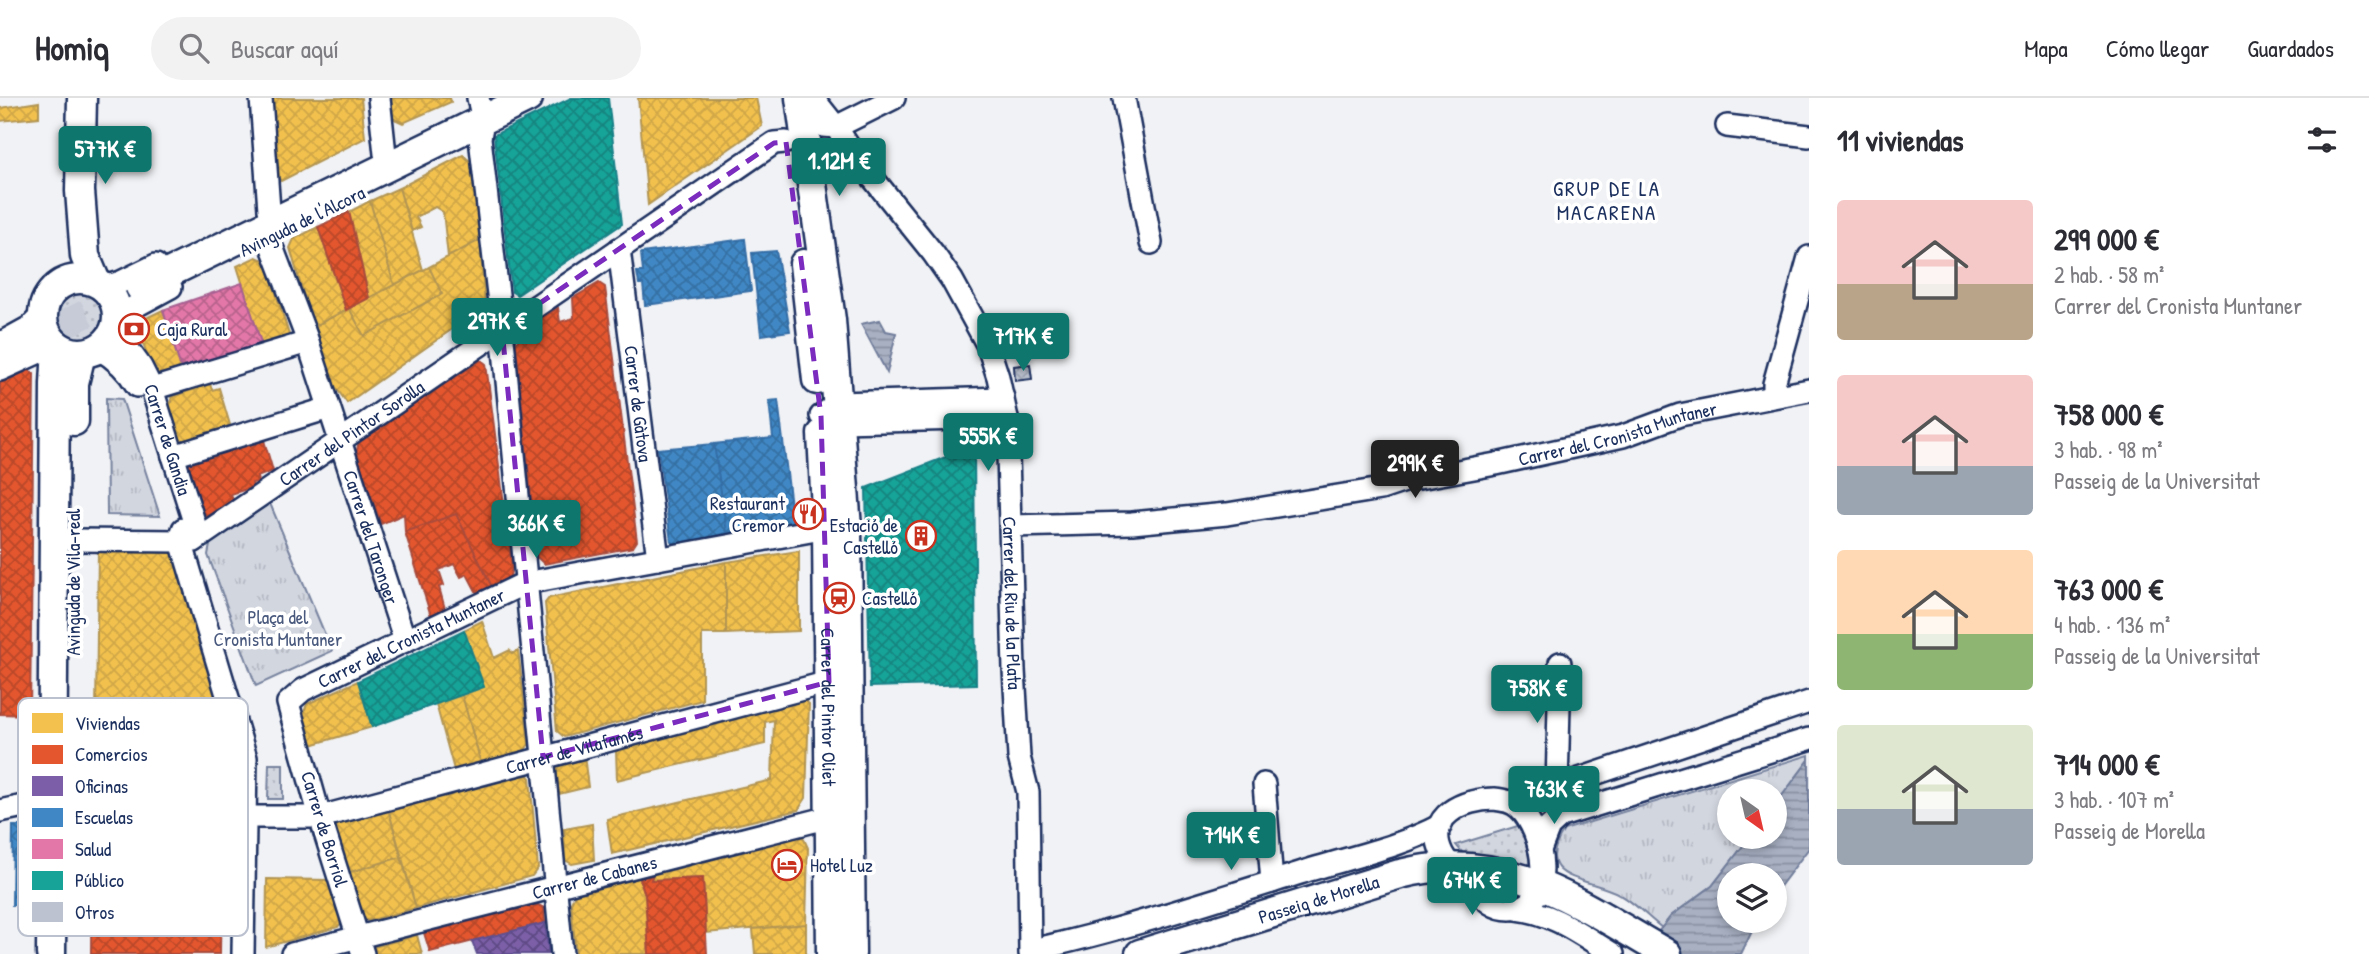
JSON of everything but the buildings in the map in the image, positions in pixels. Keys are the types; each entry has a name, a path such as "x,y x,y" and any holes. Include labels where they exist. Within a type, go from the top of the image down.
{"main road":[{"path":"63,98 62,193 66,258 63,283"},
{"path":"82,98 80,191 85,256 100,284 115,301 88,341 45,332 42,315 48,296 63,283 80,279 100,284"},
{"name":"Avinguda de l'Alcora","path":"140,287 473,117 528,98"},
{"name":"Carrer del Pintor Oliet","path":"780,98 795,139"},
{"name":"Carrer del Pintor Oliet","path":"800,98 795,139 811,321 833,414 847,528 851,954"},
{"name":"Avinguda de Vila-real","path":"66,698 73,540 74,383 88,341"},
{"name":"Avinguda de Vila-real","path":"59,698 55,411 88,341"},
{"name":"Carrer del Pintor Oliet","path":"831,954 827,528 833,414"},
{"name":"Passeig de Morella","path":"1140,954 1400,874 1433,867 1490,871 1541,885 1576,900 1657,948"},
{"path":"51,954 52,936"},
{"path":"68,936 69,954"}],"street":[{"path":"261,98 269,210"},
{"path":"379,98 385,154"},
{"name":"Carrer del Riu de la Plata","path":"813,98 952,280 988,346 1005,408 1019,757 1028,792 1031,952"},
{"name":"Carrer del Pintor Sorolla","path":"186,537 341,440 774,143 795,139 818,125 836,127 894,98"},
{"path":"1124,98 1151,243"},
{"name":"Avinguda de l'Alcora","path":"100,284 121,282 455,121 473,117"},
{"name":"Avinguda de l'Alcora","path":"0,370 88,341 152,296 462,142 473,117"},
{"path":"473,117 480,138 502,329 562,954"},
{"path":"1727,126 1809,136"},
{"name":"Carrer del Taronger","path":"264,240 270,243 274,252 308,342 405,641"},
{"name":"Carrer de Gàtova","path":"620,249 658,559"},
{"path":"1774,395 1774,384 1809,257"},
{"path":"8,348 42,315"},
{"name":"Carrer de Gandia","path":"88,341 141,367 152,390 195,525 186,537"},
{"name":"Carrer de Gandia","path":"88,341 112,356 129,373 141,393 186,537 228,698"},
{"path":"152,390 308,342"},
{"name":"Carrer del Cronista Muntaner","path":"1011,526 1132,523 1227,514 1368,491 1408,480 1623,436 1680,415 1809,390"},
{"path":"173,456 329,408"},
{"path":"833,414 1005,408"},
{"name":"Carrer del Cronista Muntaner","path":"288,703 303,690 526,583 827,528"},
{"path":"73,540 186,537"},
{"path":"1557,788 1560,663"},
{"name":"Carrer de Vilafamés","path":"320,817 829,682"},
{"name":"Carrer de Borriol","path":"288,703 360,946"},
{"path":"1511,802 1799,705"},
{"path":"1540,850 1549,827 1561,817 1809,739"},
{"path":"1265,784 1272,882"},
{"name":"Passeig de Morella","path":"1031,952 1406,840 1441,825 1452,810 1472,800 1494,799 1511,802"},
{"path":"1511,802 1522,810 1527,818 1540,850 1543,872 1541,885 1530,900 1517,909"},
{"path":"0,811 18,809"},
{"path":"248,817 320,817"},
{"name":"Carrer de Cabanes","path":"292,954 360,946 555,887 830,817"},
{"path":"1441,825 1439,847 1452,867 1491,905 1500,909 1531,911 1558,920 1613,954"},
{"name":"Carrer de Gandia","path":"243,936 243,954"}],"highlighted area":[{"path":"786,142 821,416 829,682 543,757 502,329 774,143"}],"green space":[{"path":"79,291 89,293 97,299 103,307 103,327 97,335 89,341 79,343 69,341 61,335 55,327 53,317 55,307 61,299 69,293"},
{"path":"106,398 122,399 160,516 107,515"},
{"name":"Plaça del Cronista Muntaner","path":"269,501 332,651 256,686 208,555 211,540"},
{"path":"1809,755 1809,760 1787,789 1787,779 1731,779"},
{"path":"269,764 283,764 283,799 268,799"},
{"path":"1717,783 1717,849 1741,849 1730,863 1717,863 1717,880 1712,886 1671,916 1662,928 1619,894 1567,875 1558,868 1554,859 1564,830"},
{"path":"1521,825 1528,844 1530,873 1468,859 1456,845"}],"water":[{"path":"880,320 886,331 896,333 887,373 861,324"},
{"path":"1809,760 1809,848 1787,877 1787,863 1730,863 1741,849 1787,849 1787,789"},
{"path":"1717,880 1717,933 1751,933 1741,954 1640,954 1671,916"}],"tunnel":[{"path":"24,344 140,287"}],"place":[{"name":"Caja Rural","path":"134,329"},
{"name":"Restaurant Cremor","path":"808,514"},
{"name":"Estació de Castelló","path":"921,536"},
{"name":"Castelló","path":"839,598"},
{"name":"Hotel Luz","path":"787,865"}],"district":[{"name":"GRUP DE LA MACARENA","path":"1607,201"}]}
